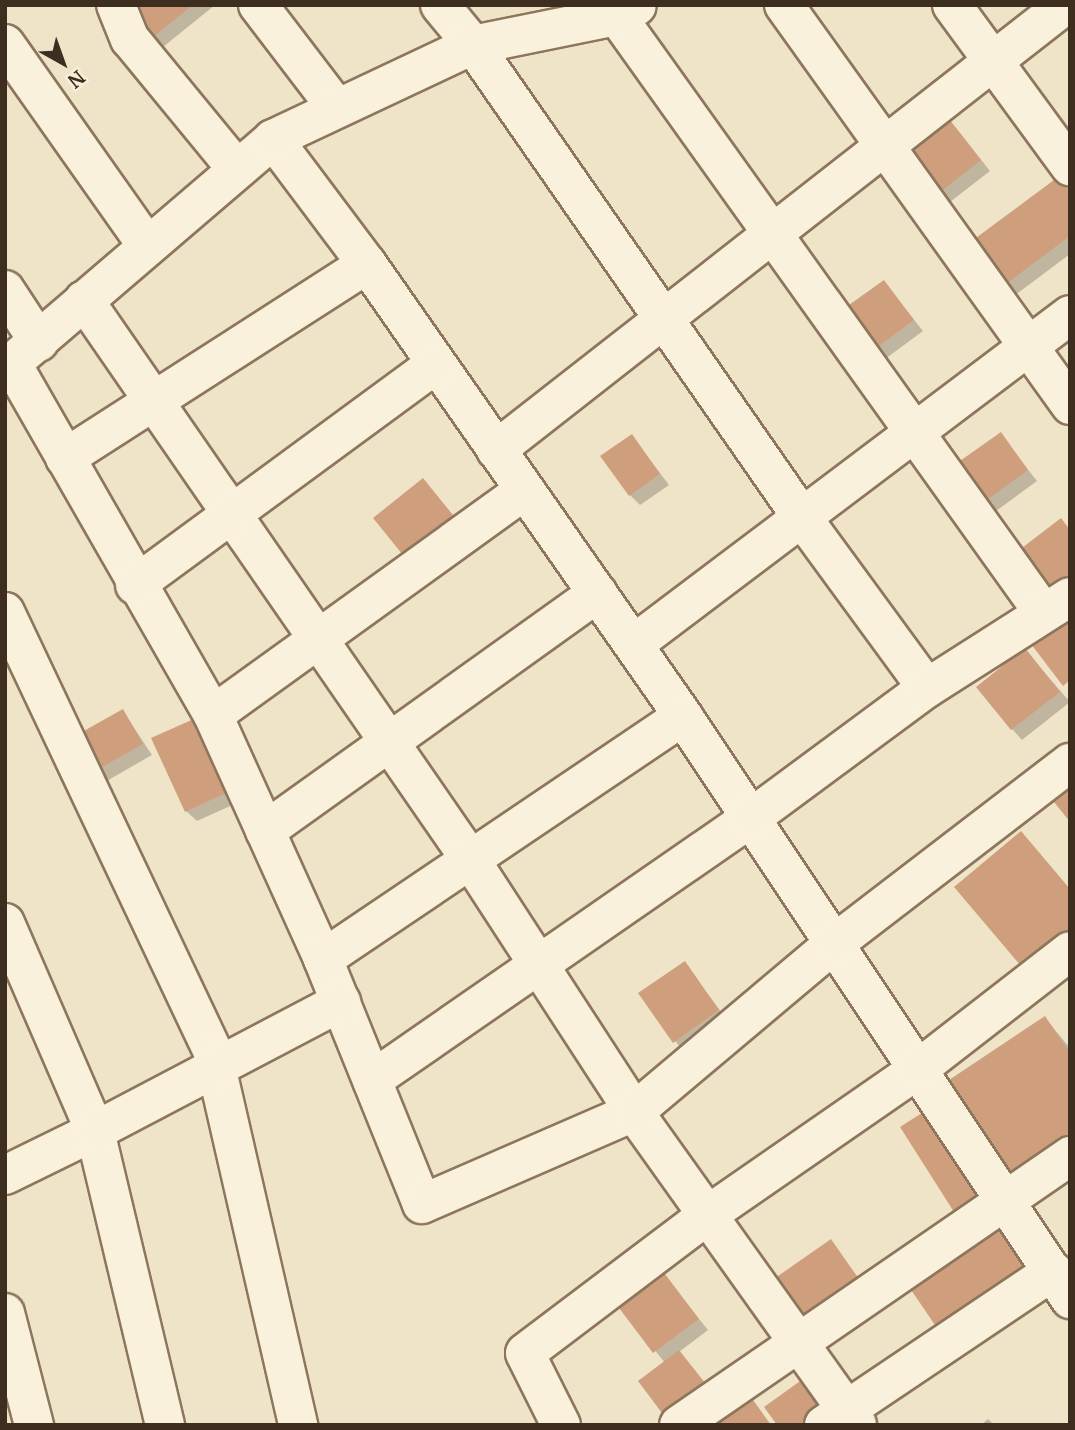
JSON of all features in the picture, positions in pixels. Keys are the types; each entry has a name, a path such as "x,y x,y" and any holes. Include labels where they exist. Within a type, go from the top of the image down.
{"street":[{"path":"116,5 130,39 234,167"},
{"path":"258,5 336,107"},
{"path":"440,5 473,45 666,317 801,516 927,688"},
{"path":"784,5 1070,405"},
{"path":"951,5 991,63 1070,166"},
{"path":"496,450 1065,5"},
{"path":"19,358 234,167 272,139 473,45 622,9 773,233 914,430 1057,605 927,688 751,818 372,1080"},
{"path":"5,44 146,244"},
{"path":"84,300 470,859 634,1112 798,1342 843,1420 1062,1285 634,644 367,264 272,139"},
{"path":"65,458 367,264"},
{"path":"5,290 19,358 65,458 135,585 213,715 323,959 422,1204 634,1112 835,943 1070,763"},
{"path":"634,644 914,430 1070,315"},
{"path":"135,585 436,364"},
{"path":"213,715 524,491"},
{"path":"265,831 598,593"},
{"path":"5,611 214,1053 298,1425"},
{"path":"323,959 683,716"},
{"path":"5,923 95,1131 164,1425"},
{"path":"561,1425 525,1353 706,1216 918,1069 1070,951"},
{"path":"5,1175 341,1003"},
{"path":"679,1425 1070,1156"},
{"path":"5,1313 34,1425"}],"building":[{"path":"126,5 193,5 152,38"},
{"path":"946,115 981,160 939,193 903,148"},
{"path":"1058,177 1070,192 1070,236 1002,287 969,243"},
{"path":"884,280 914,320 869,353 839,312"},
{"path":"1001,432 1028,470 984,502 957,463"},
{"path":"632,434 660,474 629,496 600,456"},
{"path":"423,478 461,525 411,565 373,518"},
{"path":"1061,518 1070,530 1070,587 1049,602 1014,554"},
{"path":"1070,615 1070,680 1063,686 1031,644"},
{"path":"1025,648 1060,692 1011,730 976,687"},
{"path":"123,709 143,744 93,772 73,737"},
{"path":"196,718 230,791 185,812 151,738"},
{"path":"1070,790 1070,822 1054,802"},
{"path":"1021,831 1070,889 1070,937 1027,973 954,887"},
{"path":"685,961 719,1010 673,1043 638,993"},
{"path":"1045,1016 1070,1053 1070,1137 1013,1175 949,1080"},
{"path":"928,1109 982,1195 954,1212 900,1127"},
{"path":"998,1214 1034,1268 939,1331 903,1278"},
{"path":"831,1239 863,1285 799,1329 768,1283"},
{"path":"662,1270 699,1319 653,1353 616,1304"},
{"path":"679,1350 713,1393 671,1425 638,1381"},
{"path":"810,1374 834,1407 809,1425 777,1425 764,1407"},
{"path":"746,1390 771,1425 703,1425"}]}
